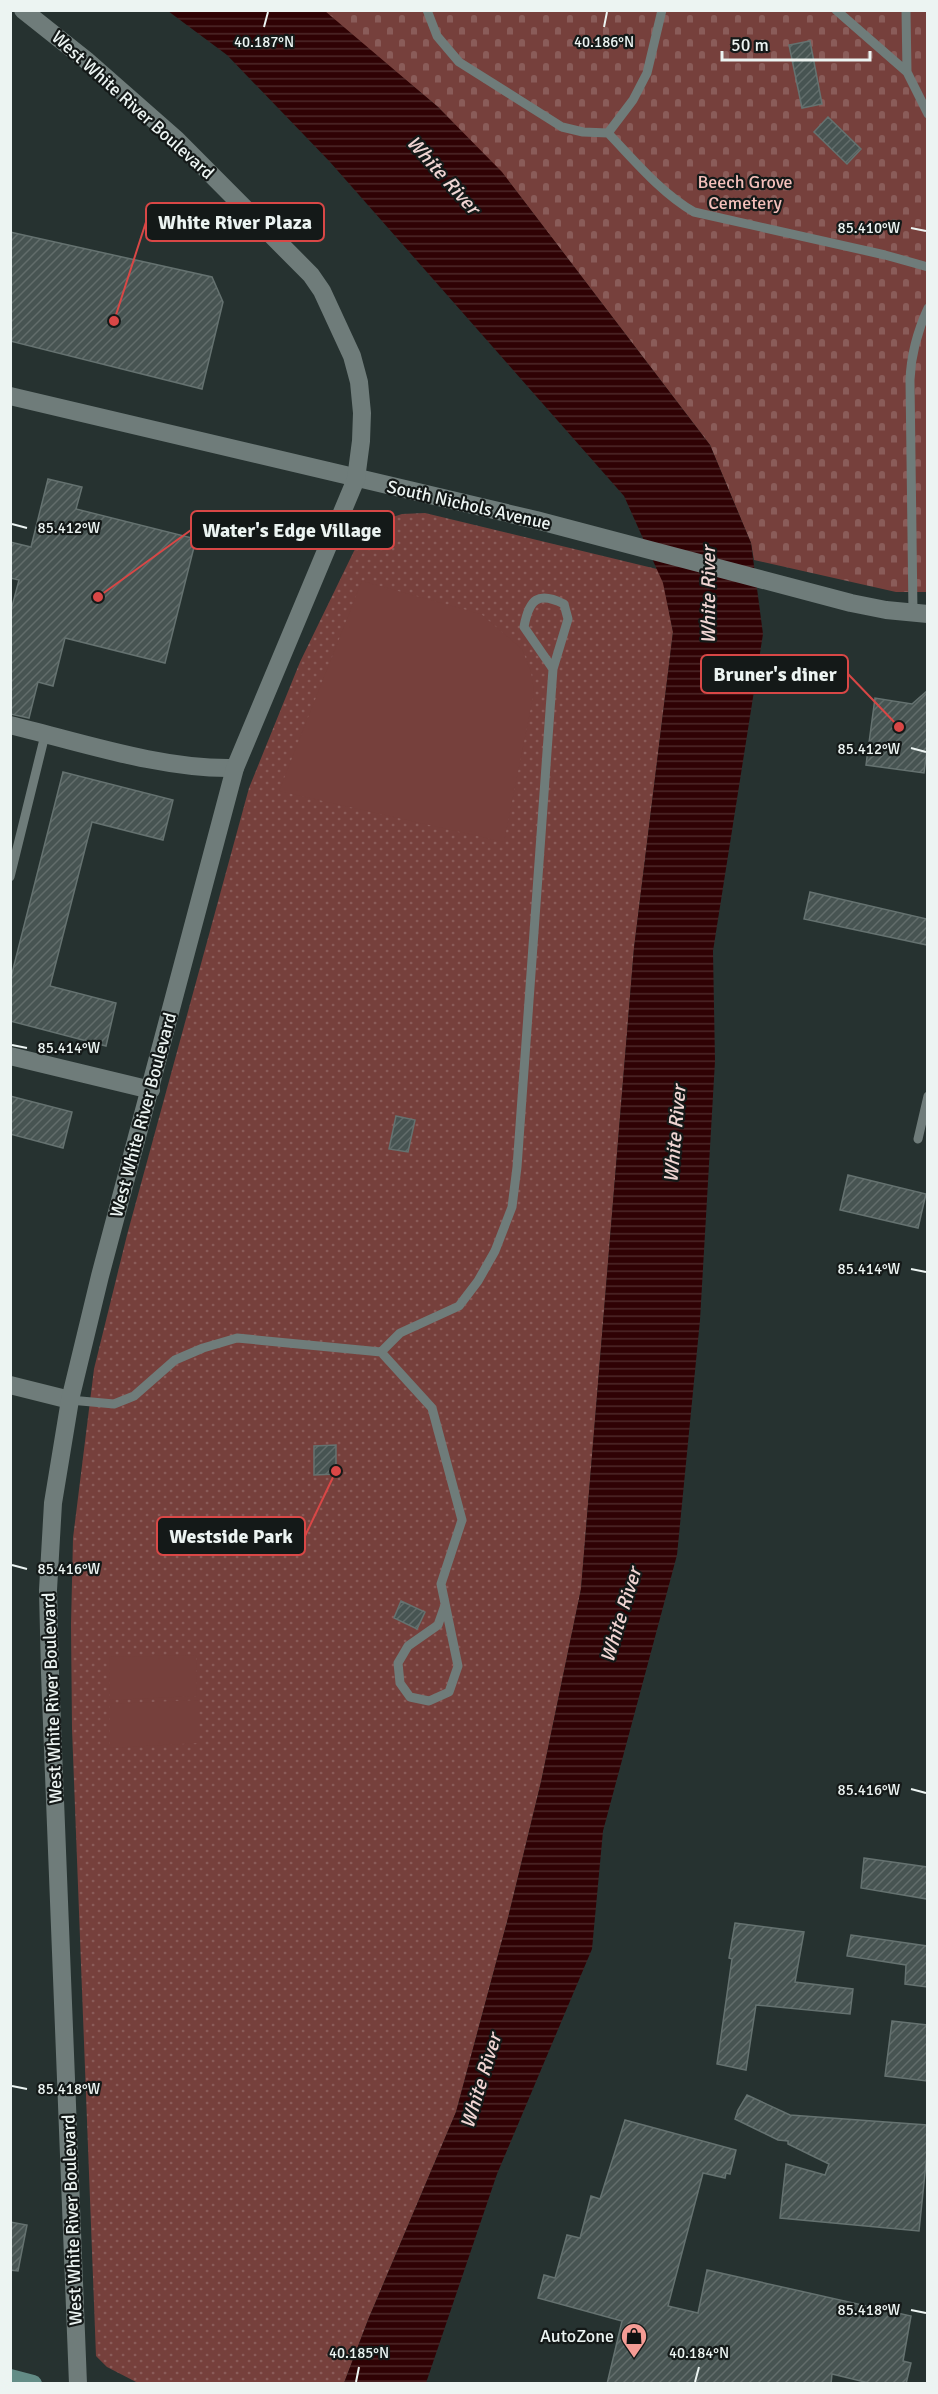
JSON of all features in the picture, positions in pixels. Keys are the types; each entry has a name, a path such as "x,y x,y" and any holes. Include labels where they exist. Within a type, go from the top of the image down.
{"main road":[{"path":"10,2378 33,2384"}],"street":[{"name":"West White River Boulevard","path":"23,10 86,60 177,140 311,275 322,291 352,356 359,382 362,413 356,478 235,768 69,1400 53,1503 48,1590 78,2384"},
{"name":"South Nichols Avenue","path":"10,396 536,520 851,603 920,614"},
{"path":"10,725 45,735 187,765 235,768"},
{"path":"10,1056 151,1090"},
{"path":"10,1385 69,1400"}],"lane":[{"path":"427,10 437,36 459,62 562,127 583,132 608,133 647,174 694,212 885,255 927,267"},
{"path":"608,133 633,100 647,73 662,10"},
{"path":"837,10 907,72 927,114"},
{"path":"906,10 907,72"},
{"path":"920,614 910,380 916,335 927,308"},
{"path":"381,1352 400,1333 459,1306 478,1281 495,1251 512,1207 517,1167 553,669 568,620 564,604 550,597 538,599 527,610 524,627 553,669"},
{"path":"10,877 45,735"},
{"path":"918,1139 927,1096"},
{"path":"69,1400 114,1404 134,1396 175,1360 203,1348 237,1338 381,1352 432,1408 462,1520 441,1584 458,1666 449,1692 429,1701 410,1697 400,1683 398,1663 408,1646 438,1625 445,1605"}],"green space":[{"name":"Beech Grove Cemetery","path":"323,11 927,11 927,592 896,592 754,560 751,543 710,445 510,183 438,107"},
{"path":"425,513 661,570 673,632 634,948 581,1589 541,1782 508,1918 456,2112 368,2320 344,2383 138,2383 107,2367 96,2356 72,1729 71,1625 73,1538 94,1369 127,1235 249,788 300,662 354,551 374,523 402,514"},
{"path":"362,581 481,614 522,649 531,672 534,692 504,842 279,791"},
{"path":"196,1655 197,1696 110,1700 109,1657"},
{"path":"198,1700 198,1743 110,1748 110,1704"}],"water":[{"name":"White River","path":"168,11 325,11 438,107 502,172 710,445 751,543 763,634 713,951 715,1061 700,1320 677,1555 603,1831 592,1949 497,2174 426,2383 344,2383 368,2320 456,2112 508,1918 541,1782 581,1589 634,948 673,632 663,583 624,496 330,162 227,55"}],"building":[{"path":"810,41 822,104 802,108 789,45"},
{"path":"828,117 861,149 847,164 814,132"},
{"path":"10,232 212,277 223,302 202,389 10,341"},
{"path":"48,479 82,487 76,509 196,539 165,663 65,638 53,686 38,682 29,718 10,714 10,614 19,580 10,578 10,542 31,547"},
{"path":"927,691 927,750 924,773 866,765 875,698 912,704"},
{"path":"63,772 173,800 163,840 92,822 50,986 116,1003 106,1046 10,1021 10,981"},
{"path":"810,892 927,919 927,945 804,919"},
{"path":"10,1096 72,1112 63,1148 10,1134"},
{"path":"396,1116 415,1120 408,1152 389,1149"},
{"path":"848,1175 926,1194 918,1228 840,1210"},
{"path":"336,1445 336,1474 314,1475 314,1446"},
{"path":"401,1601 425,1612 417,1629 394,1618"},
{"path":"864,1858 927,1867 927,1899 861,1888"},
{"path":"735,1923 804,1932 795,1982 853,1989 850,2014 756,2005 746,2070 717,2064"},
{"path":"851,1935 927,1946 927,1987 905,1984 906,1965 847,1956"},
{"path":"892,2021 927,2025 927,2081 885,2076"},
{"path":"747,2095 790,2115 927,2125 927,2154 919,2231 780,2218 786,2164 825,2175 829,2164 788,2144 788,2141 778,2140 735,2119"},
{"path":"625,2120 736,2150 730,2174 726,2173 725,2178 703,2173 668,2306 698,2313 707,2270 911,2316 903,2361 911,2363 906,2384 873,2384 832,2374 831,2384 607,2384 622,2321 538,2298 544,2275 555,2278 567,2235 580,2238 591,2196 600,2199"},
{"path":"10,2222 27,2225 18,2271 10,2270"}],"place":[{"name":"White River Plaza","path":"114,321"},
{"name":"Water's Edge Village","path":"98,597"},
{"name":"Bruner's diner","path":"899,727"},
{"name":"Westside Park","path":"336,1471"},
{"name":"AutoZone","path":"634,2359"}]}
